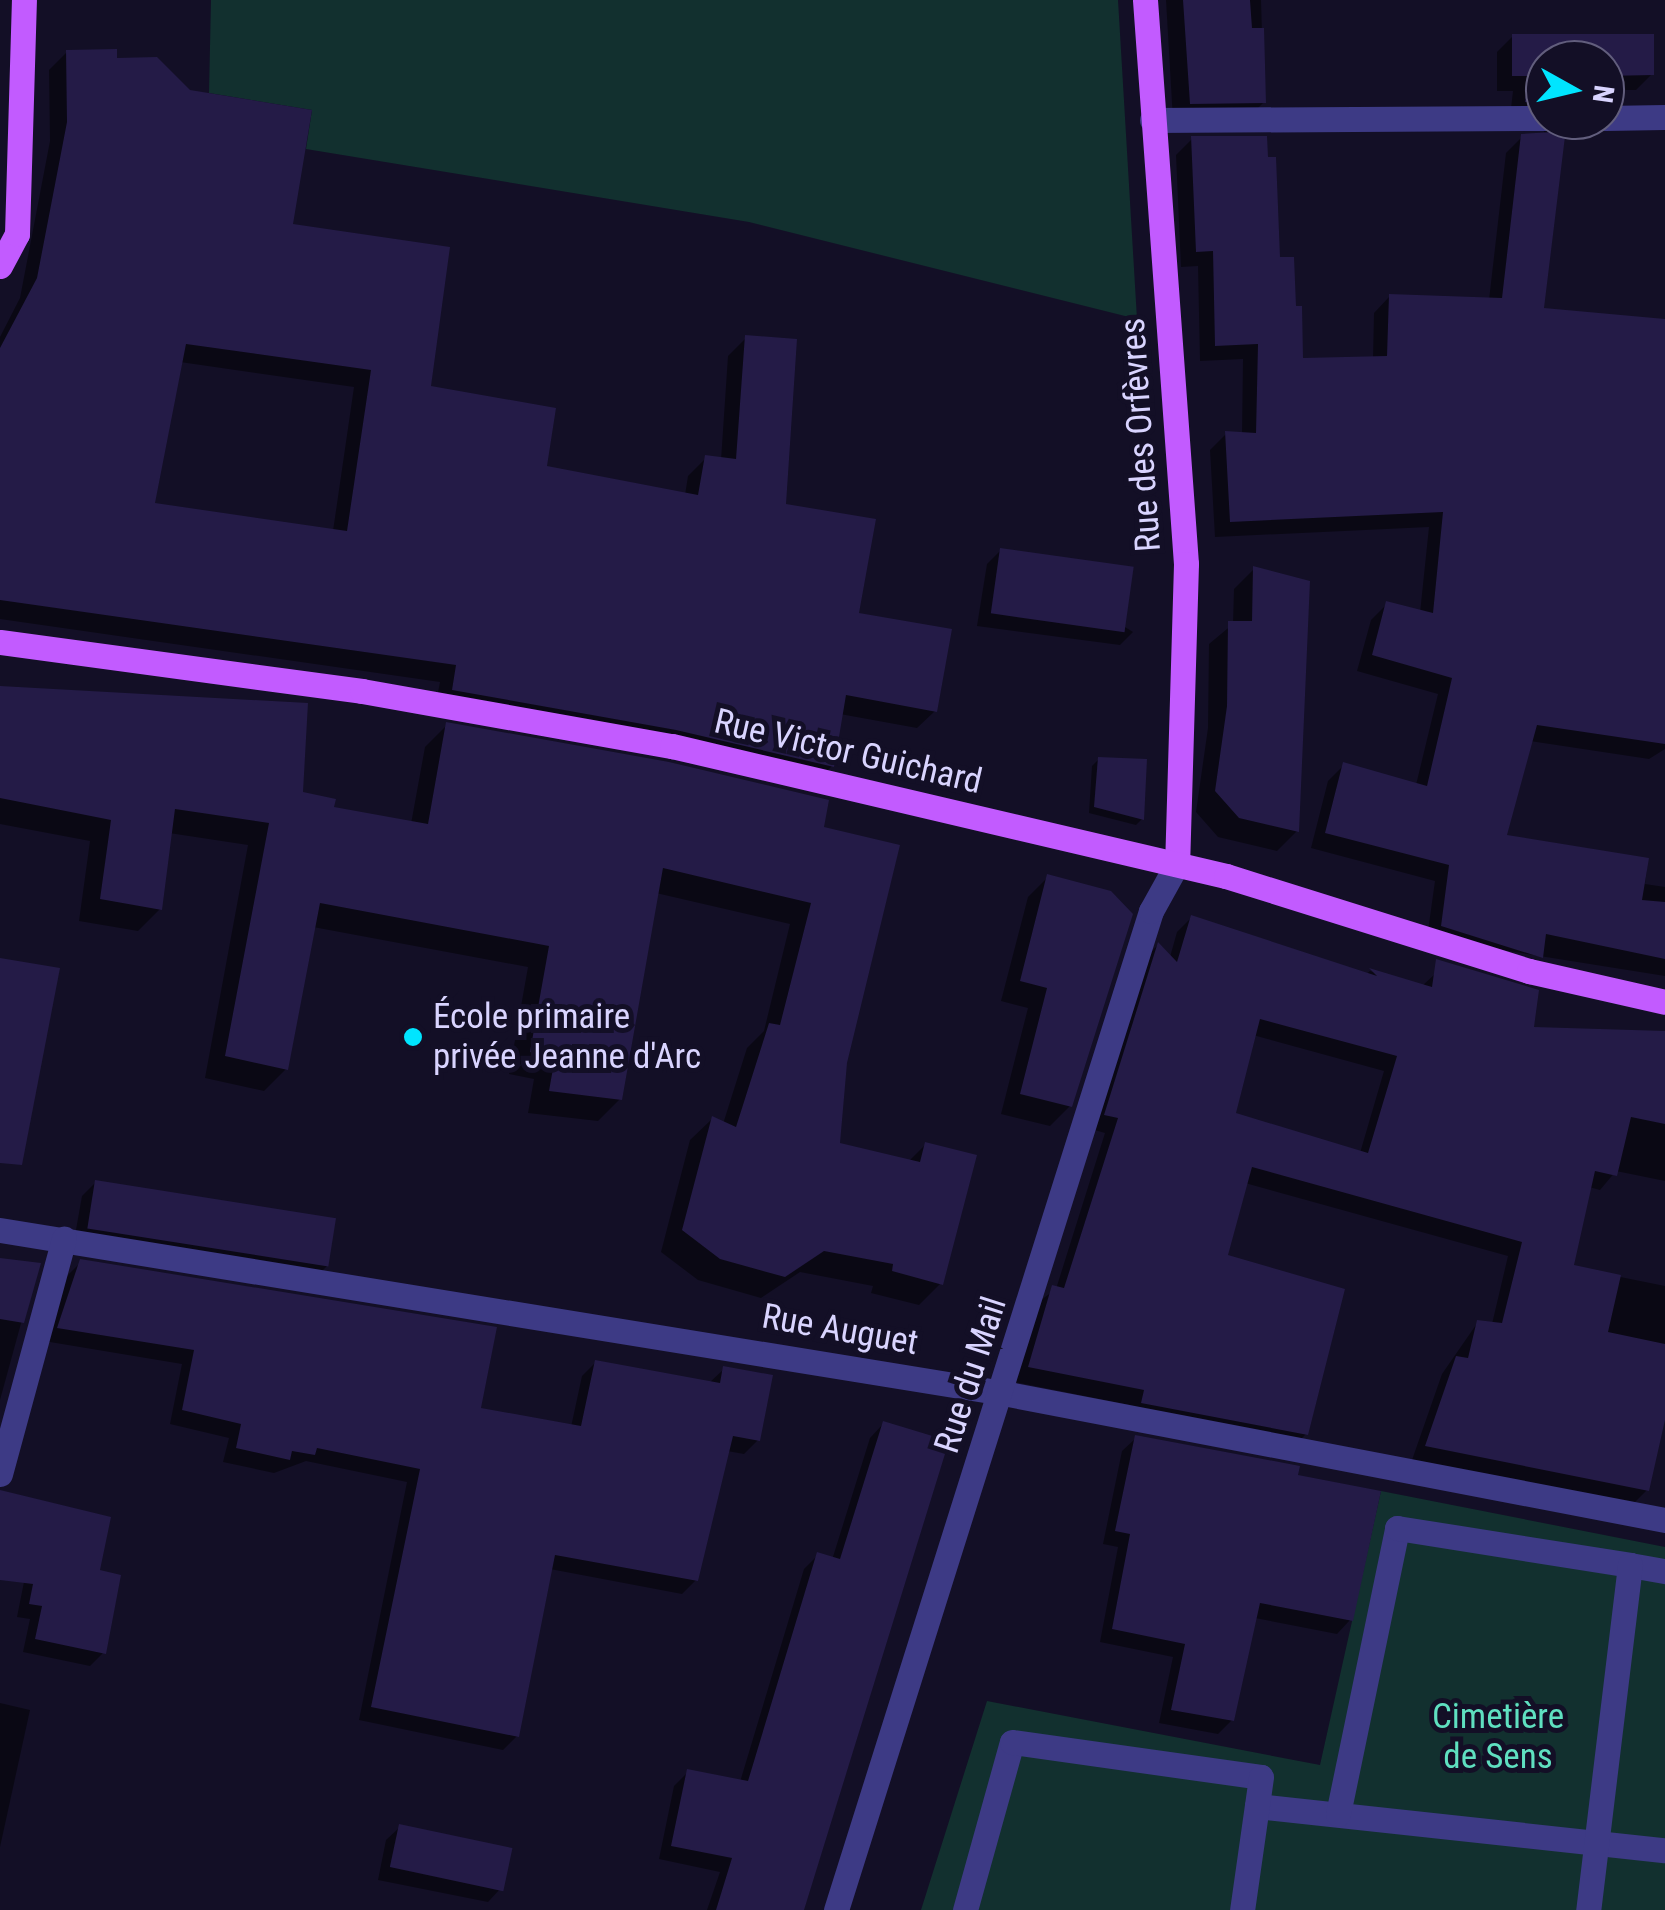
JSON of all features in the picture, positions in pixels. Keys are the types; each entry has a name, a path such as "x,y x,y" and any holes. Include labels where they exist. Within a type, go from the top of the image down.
{"main road":[{"path":"0,266 17,234 24,0"},
{"name":"Rue des Orfèvres","path":"1146,0 1186,564 1178,864"},
{"name":"Rue Victor Guichard","path":"0,642 362,691 672,746 1178,864 1529,971 1665,1002"}],"street":[{"path":"1152,120 1525,118"},
{"path":"1625,118 1665,118"},
{"name":"Rue du Mail","path":"836,1910 1151,911 1178,864"},
{"name":"Rue Auguet","path":"0,1230 1002,1393 1665,1520"},
{"path":"0,1474 64,1239"},
{"path":"1338,1814 1397,1528 1665,1571"},
{"path":"1588,1910 1630,1565"},
{"path":"964,1910 1012,1742 1261,1777 1242,1910"},
{"path":"1257,1806 1665,1850"}],"green space":[{"path":"211,0 1118,0 1137,319 749,222 306,149 312,110 209,93"},
{"name":"Cimetière de Sens","path":"1381,1491 1665,1547 1665,1910 921,1910 987,1701 1320,1765"}],"building":[{"path":"1183,0 1250,0 1252,28 1264,28 1266,103 1190,104"},
{"path":"1512,34 1654,34 1654,75 1625,76 1625,40 1525,40 1525,76 1512,76"},
{"path":"117,49 117,58 157,57 190,90 312,110 293,224 450,247 431,386 556,408 547,466 698,495 705,455 736,459 745,335 797,339 786,504 876,519 859,613 952,629 937,712 846,695 834,767 676,730 452,690 456,665 0,600 0,348 37,278 67,122 66,50","holes":["186,344 371,370 347,531 155,503"]},
{"path":"1521,134 1525,134 1525,140 1565,140 1544,308 1665,319 1665,744 1537,725 1507,835 1649,858 1642,900 1665,902 1665,959 1546,934 1543,958 1441,926 1449,865 1325,833 1343,762 1427,786 1452,678 1372,655 1386,601 1433,613 1443,512 1230,522 1225,431 1256,433 1258,344 1215,346 1213,251 1196,252 1191,136 1267,136 1268,157 1276,157 1280,257 1294,257 1296,306 1302,306 1303,358 1387,356 1389,294 1502,298"},
{"path":"1000,548 1134,567 1125,632 991,613"},
{"path":"1253,566 1310,581 1299,832 1239,818 1215,791 1227,706 1228,621 1252,621"},
{"path":"0,686 308,703 303,792 336,799 334,807 428,824 446,722 669,762 829,800 824,827 900,845 847,1063 840,1143 920,1162 925,1142 977,1155 943,1285 892,1271 893,1264 824,1251 785,1277 720,1259 682,1230 712,1116 736,1127 769,1023 780,1025 811,903 663,868 622,1100 549,1091 555,1057 530,1052 549,946 320,903 288,1070 225,1056 269,823 175,809 162,910 100,899 111,820 0,798"},
{"path":"1098,757 1147,759 1144,820 1094,807"},
{"path":"1047,874 1111,891 1133,914 1072,1107 1020,1094 1047,988 1020,981"},
{"path":"1191,915 1377,976 1369,968 1432,987 1436,959 1539,990 1534,1027 1665,1031 1665,1124 1631,1117 1617,1176 1595,1171 1574,1265 1621,1275 1608,1332 1665,1344 1665,1420 1649,1491 1425,1446 1456,1356 1468,1358 1477,1320 1502,1323 1522,1242 1252,1167 1228,1255 1345,1289 1308,1435 1141,1403 1144,1390 1028,1367 1052,1285 1064,1288 1118,1118 1104,1115 1158,942 1177,962","holes":["1260,1019 1397,1056 1368,1153 1236,1113"]},
{"path":"0,958 60,968 22,1165 0,1163"},
{"path":"95,1180 336,1218 328,1267 87,1228"},
{"path":"0,1258 41,1263 24,1323 0,1319"},
{"path":"80,1259 497,1327 481,1408 581,1426 595,1360 720,1383 723,1366 773,1375 760,1441 733,1436 698,1581 555,1555 519,1737 371,1707 420,1469 317,1448 315,1455 292,1451 290,1460 236,1448 241,1424 182,1410 194,1350 57,1328"},
{"path":"883,1421 949,1441 804,1910 716,1910 732,1858 671,1846 687,1769 748,1781 817,1552 840,1559"},
{"path":"1135,1435 1300,1466 1298,1475 1381,1491 1353,1621 1260,1603 1234,1721 1171,1710 1185,1644 1112,1629 1130,1534 1115,1531"},
{"path":"0,1490 111,1517 100,1570 121,1575 106,1654 35,1639 42,1606 29,1604 33,1584 0,1580"},
{"path":"399,1824 512,1848 503,1891 390,1867"}],"place":[{"name":"École primaire privée Jeanne d'Arc","path":"413,1037"}]}
